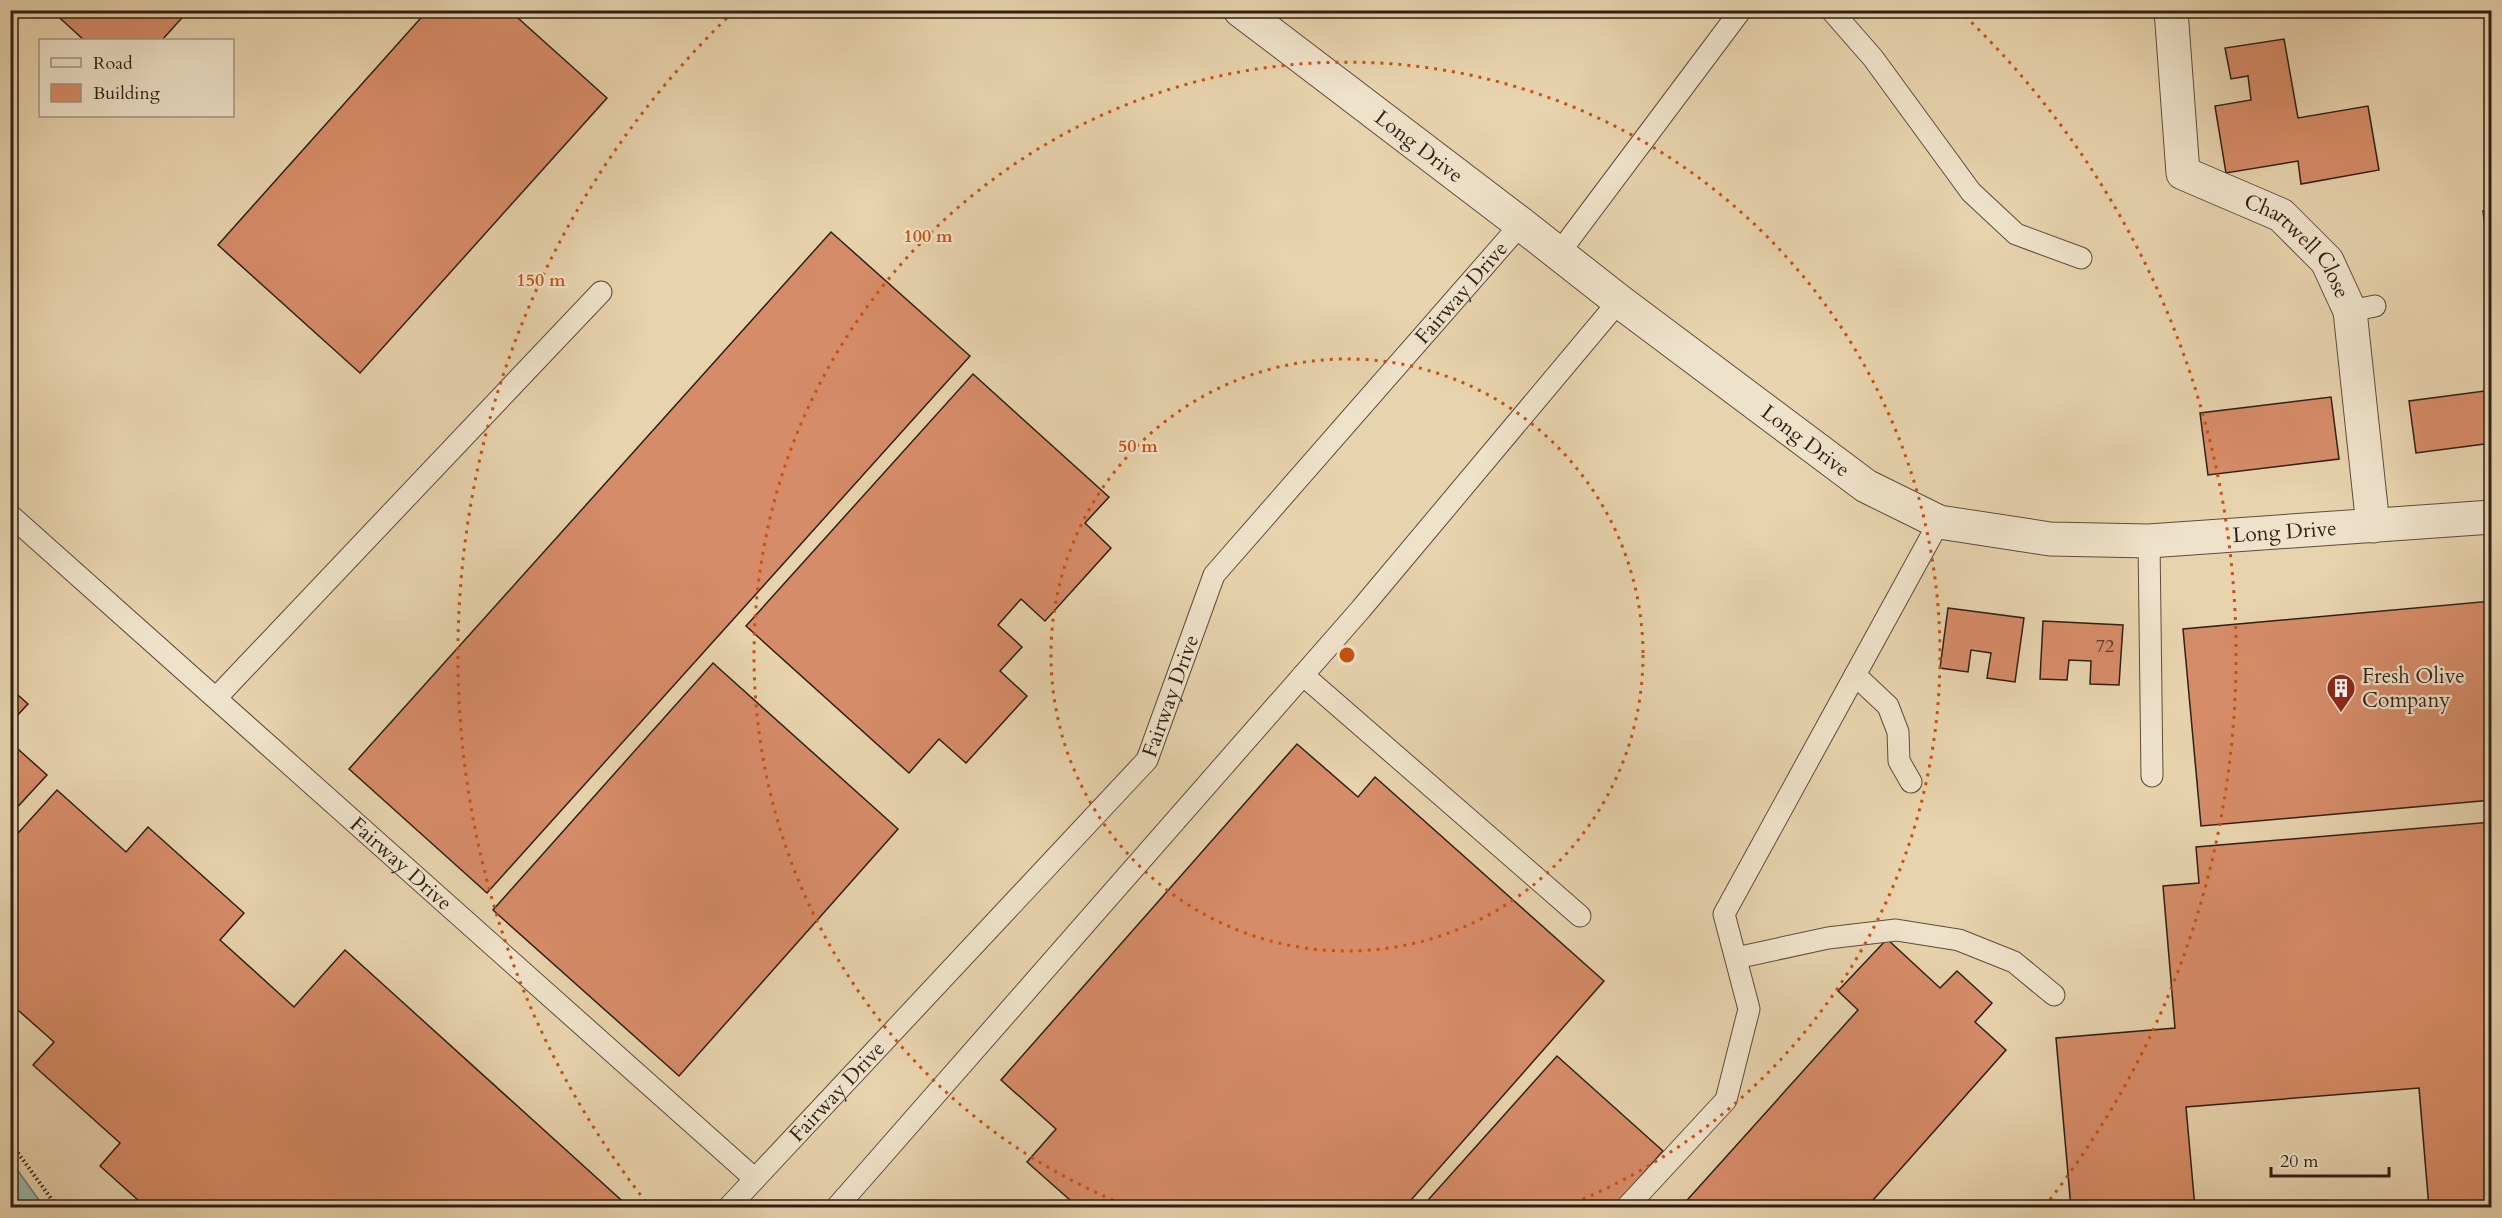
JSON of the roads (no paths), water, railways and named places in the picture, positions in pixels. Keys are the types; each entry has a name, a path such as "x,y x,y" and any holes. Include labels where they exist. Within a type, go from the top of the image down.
{"street":[{"name":"Long Drive","path":"1240,10 1559,253 1619,302 1866,486 1939,522 2050,539 2149,541 2492,517"},
{"name":"Chartwell Close","path":"2171,10 2183,173 2281,215 2327,261 2363,309 2373,526"}],"lane":[{"path":"1559,253 1741,10"},
{"path":"1831,10 1873,58 1971,192 2016,234 2081,258"},
{"name":"Fairway Drive","path":"10,515 755,1179 1147,760 1214,575 1521,224"},
{"path":"216,698 601,292"},
{"path":"836,1208 1303,675 1619,302"},
{"path":"1626,1208 1726,1100 1749,1009 1724,914 1939,522"},
{"path":"2149,541 2152,776"},
{"path":"1303,675 1580,916"},
{"path":"1855,675 1888,706 1898,732 1899,761 1911,782"},
{"path":"1736,958 1828,938 1896,930 1959,940 2014,962 2054,995"},
{"path":"728,1208 755,1179"}],"place":[{"name":"Fresh Olive Company","path":"2341,714"}]}
